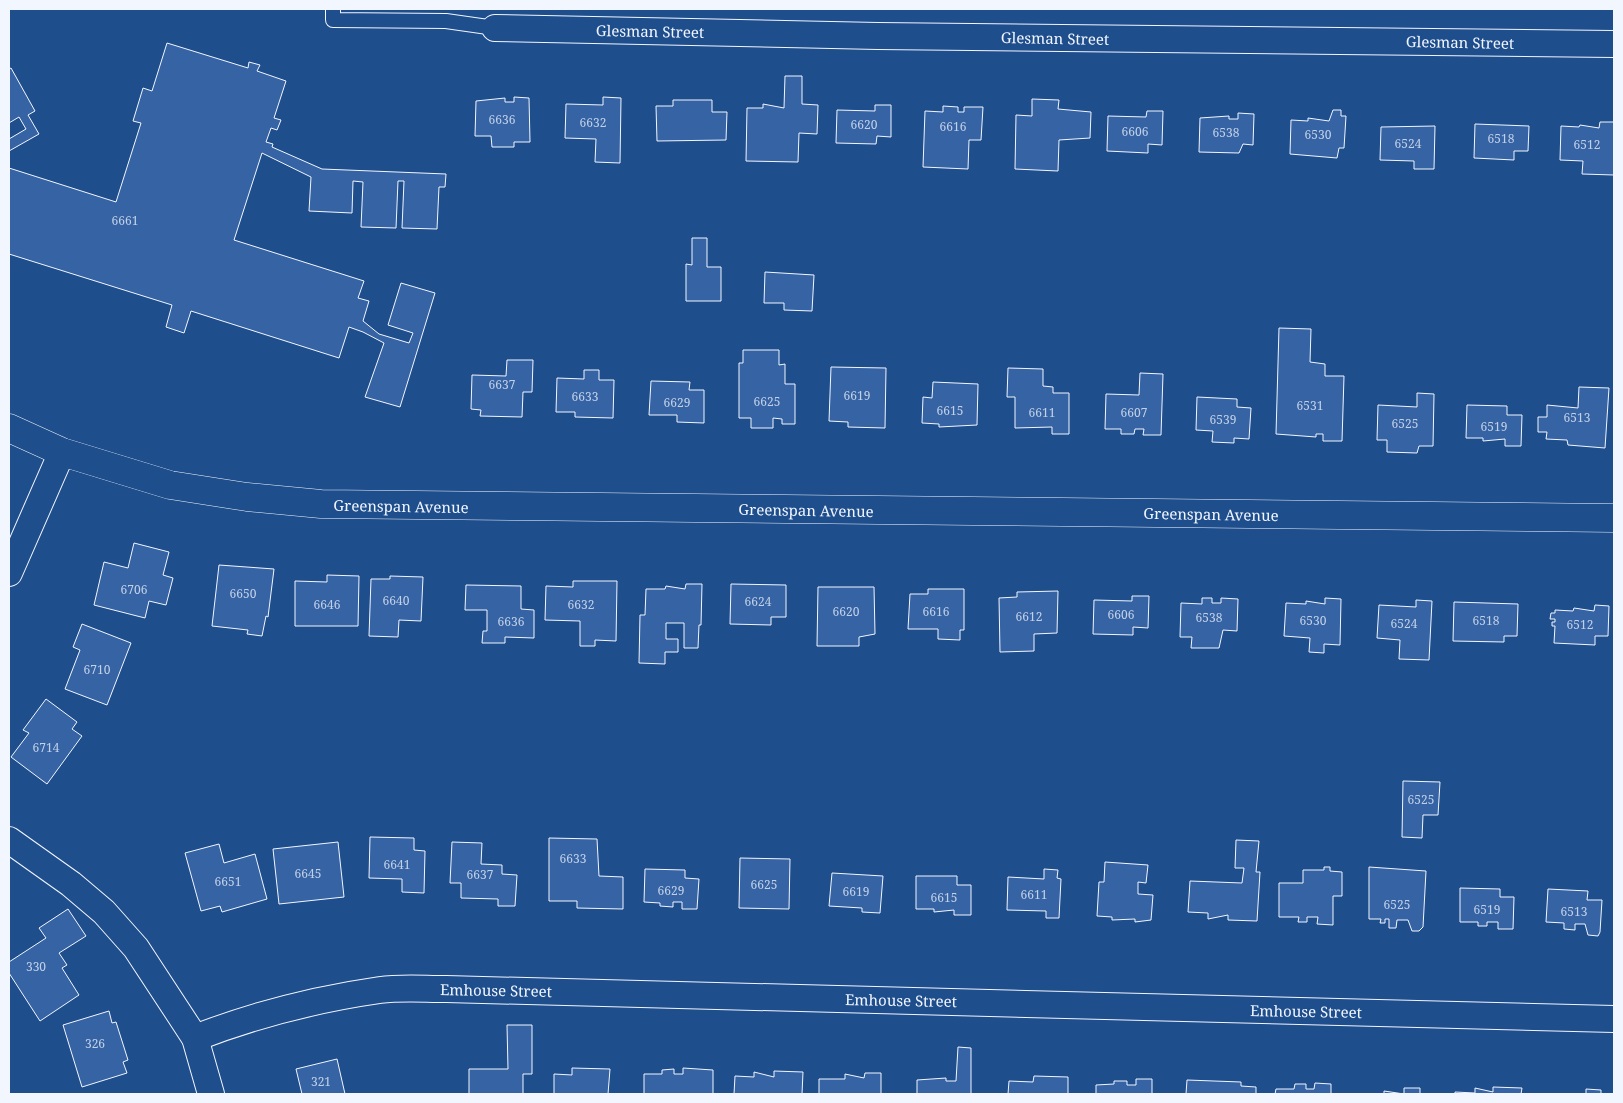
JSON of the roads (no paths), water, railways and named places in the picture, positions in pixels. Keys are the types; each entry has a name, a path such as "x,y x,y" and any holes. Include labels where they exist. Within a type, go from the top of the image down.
{"street":[{"name":"Glesman Street","path":"495,28 868,36 1614,44"},
{"name":"Greenspan Avenue","path":"9,428 62,452 170,485 247,497 321,504 1614,518"},
{"path":"9,574 62,452"},
{"path":"9,840 71,884 104,912 136,948 195,1038 211,1094"},
{"name":"Emhouse Street","path":"195,1038 235,1022 302,1005 382,990 446,988 1614,1019"}],"lane":[{"path":"333,9 333,20 399,15 495,28"}]}
